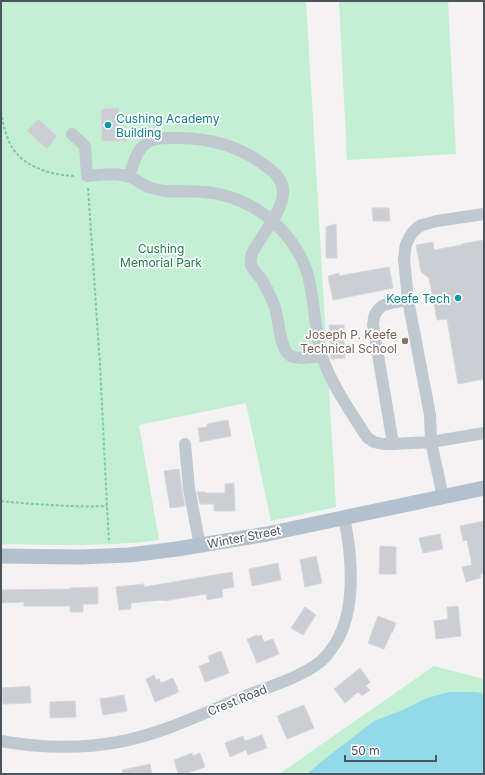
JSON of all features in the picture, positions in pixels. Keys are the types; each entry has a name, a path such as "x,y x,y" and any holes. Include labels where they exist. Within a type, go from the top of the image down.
{"main road":[{"name":"Winter Street","path":"1,556 80,557 158,552 261,535 484,488"}],"street":[{"path":"72,134 85,146 88,176 114,175 129,177 155,190 204,192 233,198 259,211 282,230 304,264 310,286 315,324 322,356 327,370 368,438 374,442 393,444 431,442 484,433"},
{"path":"129,177 136,156 141,149 146,143 154,139 161,138 199,139 226,145 263,163 274,172 282,184 284,190 283,198 281,205 252,253 250,260 274,305 284,347 287,353 292,357 299,358 322,356"},
{"path":"442,497 431,442 430,415 408,300 404,250 412,233 422,225 484,214"},
{"path":"393,444 373,325 373,317 376,311 387,304 408,300"},
{"path":"185,444 189,489 200,546"},
{"name":"Crest Road","path":"1,741 38,746 78,746 117,742 137,738 165,729 287,679 320,662 336,643 343,629 350,604 350,566 344,517"}],"path":[{"path":"1,112 4,129 8,140 21,158 40,170 50,173 63,176 88,176 110,556"},
{"path":"1,501 68,506 107,506"}],"green space":[{"name":"Cushing Memorial Park","path":"1,1 306,1 336,507 271,521 246,403 139,425 159,540 100,545 1,544"},
{"path":"339,1 448,1 456,154 347,160"},
{"path":"434,666 484,679 484,774 279,774"}],"water":[{"path":"450,692 476,692 484,694 484,774 307,774 374,721 403,710 427,698"}],"building":[{"name":"Cushing Academy Building","path":"119,108 119,129 126,129 127,141 102,141 101,109"},
{"path":"38,119 57,136 47,149 27,131"},
{"path":"372,208 389,208 390,221 373,221"},
{"path":"336,224 337,258 326,258 326,227"},
{"name":"Keefe Tech","path":"484,240 484,379 458,384 447,319 437,320 429,278 421,272 416,245 433,242 434,250"},
{"path":"389,267 393,288 333,300 328,276 339,273 339,276"},
{"path":"329,325 344,325 345,358 331,359"},
{"path":"228,420 231,436 200,442 198,428 207,427 207,424"},
{"path":"179,469 185,506 170,508 164,471"},
{"path":"234,483 235,511 214,511 214,504 200,504 197,492 225,493 225,484"},
{"path":"484,521 484,574 480,574 481,578 466,582 462,567 472,565 467,540 463,541 460,526"},
{"path":"440,534 443,549 423,553 419,538"},
{"path":"380,546 396,547 396,574 379,574"},
{"path":"316,556 322,583 305,587 300,560"},
{"path":"278,563 281,580 252,586 249,569"},
{"path":"232,572 234,587 222,589 223,597 207,600 206,594 164,601 131,603 131,609 119,610 116,587 144,584 144,587"},
{"path":"98,587 98,604 83,604 83,612 70,612 70,606 24,606 24,602 1,603 1,590"},
{"path":"458,606 461,636 436,639 434,621 448,619 447,607"},
{"path":"305,607 316,615 303,635 291,628"},
{"path":"378,616 396,623 384,649 368,643"},
{"path":"257,635 257,637 261,635 264,642 273,639 279,654 257,663 247,639"},
{"path":"221,651 229,673 205,682 199,666 210,662 208,656"},
{"path":"360,668 370,682 366,686 370,690 362,696 358,692 345,703 334,689"},
{"path":"154,675 156,680 159,679 161,683 173,678 179,692 155,702 146,679"},
{"path":"30,686 31,703 3,704 2,688"},
{"path":"124,695 127,711 103,715 100,699"},
{"path":"75,701 76,717 50,718 50,702"},
{"path":"304,705 314,728 287,739 277,716"},
{"path":"262,735 267,748 248,755 246,750 230,757 225,743 243,736 245,741"},
{"path":"192,753 193,756 200,753 205,767 185,774 178,774 174,760"},
{"path":"150,764 152,774 123,774 122,770"}],"place":[{"name":"Cushing Academy Building","path":"108,125"},
{"name":"Keefe Tech","path":"458,298"},
{"name":"Joseph P. Keefe Technical School","path":"405,341"}]}
